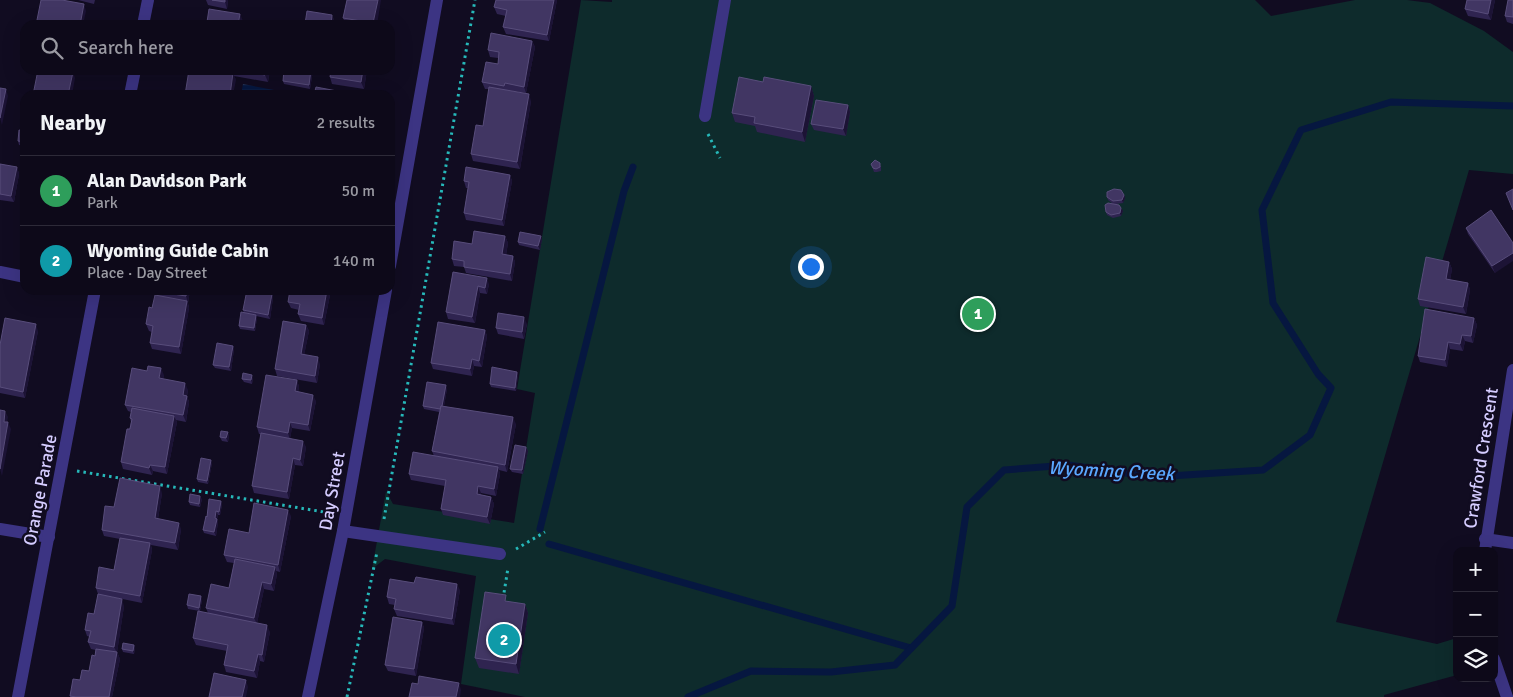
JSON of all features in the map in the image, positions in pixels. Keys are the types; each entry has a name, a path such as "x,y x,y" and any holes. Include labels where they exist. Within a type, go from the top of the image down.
{"street":[{"path":"144,20 148,0"},
{"path":"395,238 437,0"},
{"path":"704,116 725,0"},
{"path":"131,90 134,75"},
{"path":"0,272 20,276"},
{"name":"Orange Parade","path":"18,697 62,469 92,295"},
{"name":"Day Street","path":"308,697 343,532 385,295"},
{"name":"Crawford Crescent","path":"1485,545 1513,370"},
{"path":"0,528 49,537"},
{"path":"343,532 506,553"},
{"path":"1485,545 1513,543"},
{"path":"1498,671 1507,697"}],"path":[{"path":"347,697 381,537 474,0"},
{"path":"704,116 709,137 720,158"},
{"path":"62,469 346,516"},
{"path":"502,604 506,553 545,532"}],"green space":[{"path":"581,0 612,2 612,0 1255,0 1271,16 1355,0 1407,0 1430,3 1484,31 1513,52 1513,174 1469,170 1336,622 1437,644 1453,639 1453,676 1384,695 1384,697 525,697 461,684 476,576 385,559 372,569 386,491 393,504 514,523 535,393 517,389"}],"water":[{"path":"243,84 274,90 242,90"}],"building":[{"path":"41,0 62,0 84,4 81,20 37,20"},
{"path":"347,0 378,0 374,20 343,18"},
{"path":"496,0 554,0 547,35 503,27 507,10 494,7"},
{"path":"1467,0 1491,0 1488,14 1465,9"},
{"path":"1508,0 1513,0 1513,17 1505,16"},
{"path":"209,9 240,14 239,20 207,20"},
{"path":"307,11 332,15 332,20 306,20"},
{"path":"491,33 532,41 524,87 505,83 504,86 482,82 486,62 498,64 499,52 488,50"},
{"path":"37,75 72,75 69,90 34,90"},
{"path":"188,75 233,75 231,90 186,90"},
{"path":"284,75 310,75 309,85 283,81"},
{"path":"330,75 362,75 361,82 330,77"},
{"path":"739,77 763,82 764,77 811,86 802,132 754,123 755,117 732,113"},
{"path":"316,87 332,90 315,90"},
{"path":"489,87 529,94 517,162 471,154 476,125 483,126"},
{"path":"0,88 6,89 0,118"},
{"path":"816,100 848,105 843,129 811,124"},
{"path":"19,130 20,141 18,141"},
{"path":"875,160 880,163 880,167 876,169 871,164"},
{"path":"0,164 17,167 11,196 0,194"},
{"path":"466,167 510,175 502,220 464,213 469,182 464,181"},
{"path":"1114,189 1121,190 1124,195 1122,200 1113,201 1107,197 1107,192"},
{"path":"1513,189 1513,210 1506,193"},
{"path":"1108,203 1119,205 1121,208 1120,213 1111,215 1106,212 1105,205"},
{"path":"1491,210 1513,243 1513,253 1492,266 1466,228"},
{"path":"474,231 505,236 502,254 513,256 510,274 464,267 464,261 452,259 454,241 472,244"},
{"path":"520,232 541,236 538,246 518,242"},
{"path":"1426,257 1449,262 1446,279 1468,283 1463,307 1418,299"},
{"path":"453,272 487,278 485,288 478,286 472,317 446,312"},
{"path":"155,295 187,301 179,347 150,343 153,326 146,324 149,307 152,308"},
{"path":"246,295 272,295 268,315 243,310"},
{"path":"289,295 326,295 322,318 298,314 300,304 288,302"},
{"path":"1425,309 1474,318 1471,336 1462,335 1460,344 1448,342 1445,360 1418,356"},
{"path":"241,312 256,315 254,328 239,326"},
{"path":"498,313 524,317 522,332 496,328"},
{"path":"5,318 36,324 23,392 0,387 0,345"},
{"path":"283,321 306,325 301,354 318,357 315,376 275,369"},
{"path":"438,322 485,330 479,361 472,359 470,369 431,363"},
{"path":"217,343 233,346 229,367 213,365"},
{"path":"148,366 161,368 159,378 185,383 183,395 187,396 183,415 125,405 132,368 147,371"},
{"path":"492,367 517,372 515,388 490,384"},
{"path":"243,373 252,375 251,380 242,379"},
{"path":"266,375 297,380 295,391 313,395 308,425 290,422 288,433 257,427"},
{"path":"427,382 446,385 440,409 423,406"},
{"path":"441,406 513,417 505,465 432,451"},
{"path":"132,408 174,416 165,467 150,465 149,468 121,462 127,429 130,429"},
{"path":"0,410 5,411 4,422 8,422 0,469"},
{"path":"221,431 228,432 226,438 220,437"},
{"path":"261,433 303,441 300,460 293,458 287,492 252,486"},
{"path":"515,445 526,447 522,470 510,469"},
{"path":"413,452 498,467 494,489 478,486 477,494 491,497 487,517 441,509 446,480 409,474"},
{"path":"201,458 211,460 207,481 197,479"},
{"path":"120,478 160,486 155,518 179,523 175,543 102,530 105,506 114,507"},
{"path":"190,494 200,496 199,504 189,502"},
{"path":"209,499 221,501 219,512 216,511 215,518 217,519 214,532 203,530"},
{"path":"254,503 288,510 278,565 224,555 229,529 249,533"},
{"path":"120,538 150,543 140,596 96,588 99,567 114,570"},
{"path":"235,559 275,567 271,584 262,582 254,618 206,608 211,584 229,588"},
{"path":"416,577 457,584 452,619 394,609 396,599 387,597 390,579 414,583"},
{"path":"485,592 506,595 505,601 525,604 516,664 475,658"},
{"path":"98,594 122,599 114,647 88,642 91,631 85,630 88,613 94,614"},
{"path":"189,594 201,596 199,608 187,605"},
{"path":"198,611 267,625 262,655 258,654 254,671 224,665 228,645 193,638"},
{"path":"393,617 422,622 414,669 385,665"},
{"path":"123,643 134,645 133,651 122,649"},
{"path":"96,649 117,652 109,697 70,696 73,679 80,680 82,670 89,671 92,655 95,656"},
{"path":"214,673 246,680 242,697 209,697"},
{"path":"419,676 459,683 456,697 409,697 412,683 418,684"}],"waterway":[{"name":"Wyoming Creek","path":"688,697 751,671 831,672 895,665 952,606 967,507 1004,470 1068,465 1154,477 1263,470 1310,435 1331,388 1318,374 1273,303 1262,210 1301,130 1391,102 1513,106"},
{"path":"540,529 624,191 633,167"},
{"path":"549,544 911,648"}],"place":[{"name":"Alan Davidson Park","path":"978,314"},
{"name":"Wyoming Guide Cabin","path":"504,640"}]}
